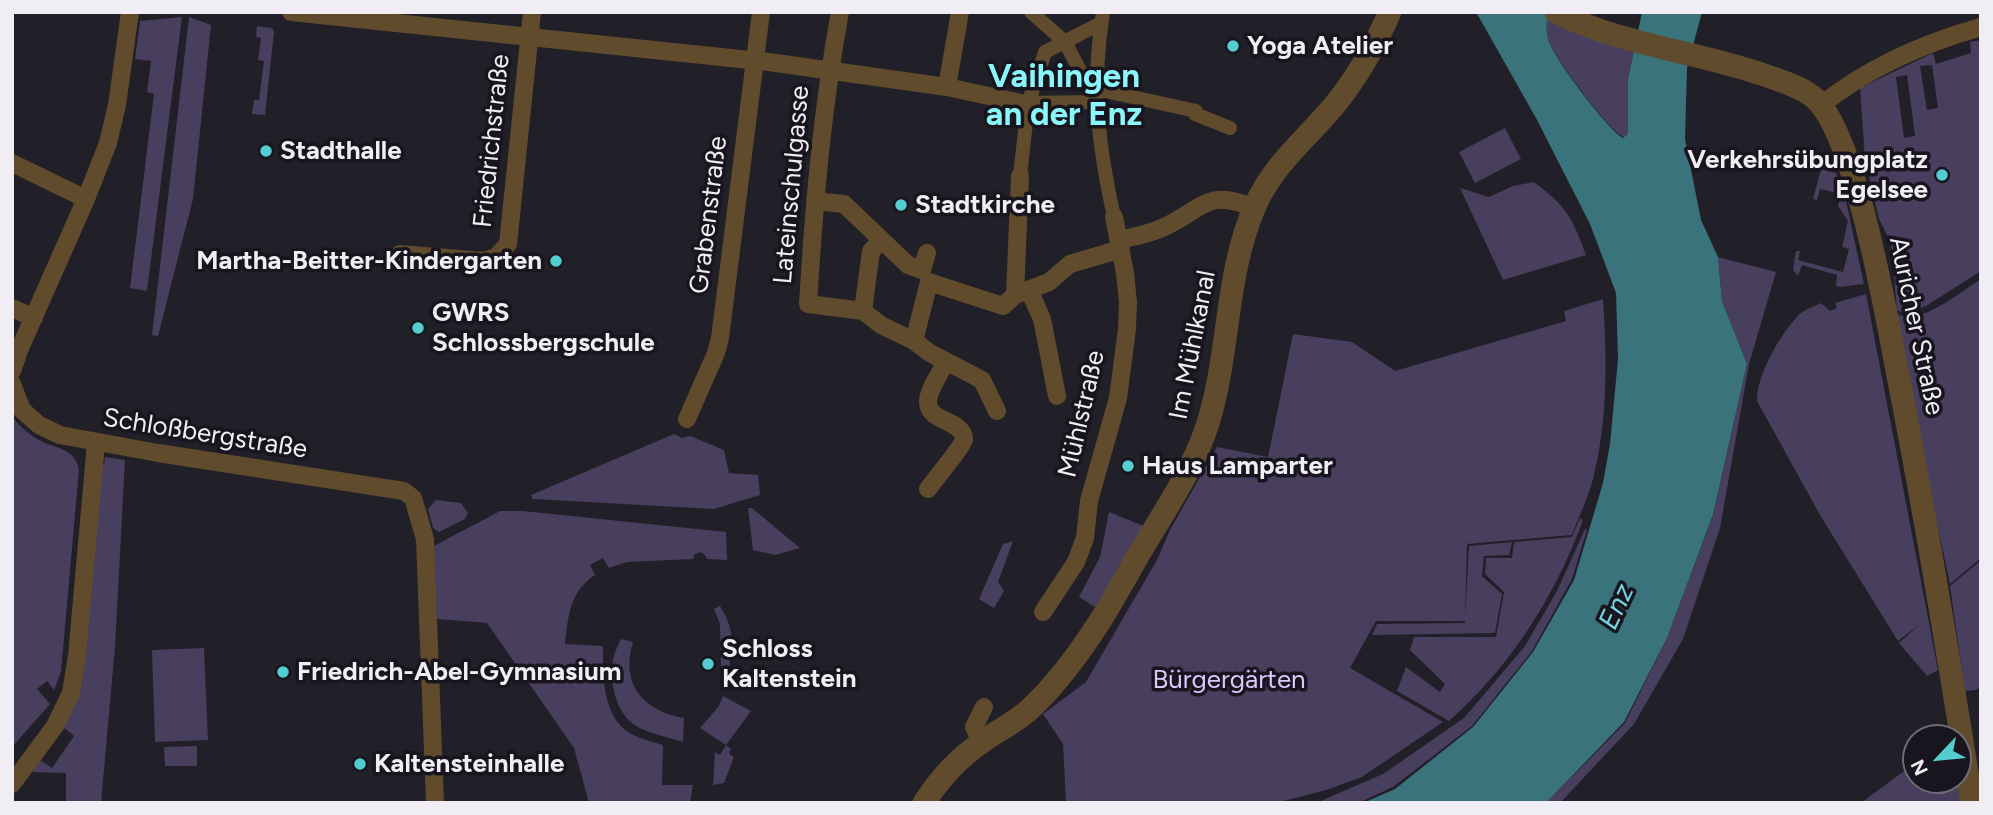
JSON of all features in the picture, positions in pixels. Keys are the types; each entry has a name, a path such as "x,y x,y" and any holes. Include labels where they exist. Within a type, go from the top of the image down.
{"street":[{"path":"12,371 108,143 117,105 130,12"},
{"path":"291,12 755,60 947,87 1025,103 1100,94 1196,111 1195,114 1230,128"},
{"name":"Friedrichstraße","path":"400,254 483,261 496,257 505,248 510,236 532,12"},
{"name":"Grabenstraße","path":"687,419 720,338 761,12"},
{"name":"Lateinschulgasse","path":"840,12 829,70 815,201 808,304 863,311"},
{"path":"947,87 960,12"},
{"path":"1031,12 1065,41 1100,94"},
{"name":"Im Mühlkanal","path":"924,803 939,779 981,742 1029,710 1068,667 1102,617 1189,470 1214,401 1239,256 1279,167 1348,89 1391,12"},
{"name":"Auricher Straße","path":"1556,12 1579,23 1772,78 1812,96 1837,136 1856,188 1881,285 1938,590 1972,803"},
{"path":"1016,297 1025,103 1045,52 1102,18"},
{"path":"1102,18 1100,94 1105,175 1114,217"},
{"path":"1820,106 1847,85 1878,68 1938,41 1981,27"},
{"path":"12,163 86,199"},
{"path":"1016,297 1049,282 1070,264 1160,229 1209,200 1265,198"},
{"path":"815,201 844,204 908,265 926,268 1016,297 1042,319 1057,396"},
{"name":"Mühlstraße","path":"1043,611 1076,562 1085,538 1089,501 1118,398 1128,321 1125,273 1114,217"},
{"path":"881,241 871,251 863,311 881,326 977,376 982,380 997,411"},
{"path":"914,341 926,268"},
{"path":"12,308 34,318"},
{"path":"928,489 944,465 963,444 960,431 933,414 929,405 930,396 946,361"},
{"name":"Schloßbergstraße","path":"12,384 22,410 39,425 60,435 155,453 404,491 413,498 425,539 435,803"},
{"path":"12,784 55,726 71,693 102,444"},
{"path":"981,742 974,727 984,706"}],"green space":[{"path":"182,17 147,291 130,288 154,94 147,92 151,61 135,59 140,21"},
{"path":"189,17 211,25 193,199 158,336 152,335"},
{"path":"1546,18 1634,51 1628,79 1628,134 1625,137 1596,110 1560,61 1548,40"},
{"path":"257,26 272,28 274,32 265,115 252,114 254,100 259,100 264,61 258,60 261,38 256,37"},
{"name":"Verkehrsübungplatz Egelsee","path":"1981,40 1981,271 1926,306 1904,313 1897,310 1891,243 1879,219 1865,159 1860,88 1933,53 1936,64 1971,53 1970,42","holes":["1932,65 1938,108 1927,110 1920,66","1907,75 1915,136 1904,138 1896,77"]},
{"path":"1505,128 1521,159 1475,183 1459,152"},
{"path":"1821,169 1836,173 1844,192 1864,284 1839,287 1836,286 1837,275 1802,265 1798,276 1793,270 1796,251 1800,251 1798,260 1843,272 1849,249 1842,247 1848,221 1838,206 1841,194 1820,189 1817,200 1813,199"},
{"path":"1534,182 1567,214 1586,255 1503,280 1460,188 1489,197 1513,186"},
{"path":"1718,257 1776,272 1749,364 1720,528 1683,639 1634,724 1560,803 1546,803 1625,723 1667,638 1713,516 1747,364 1722,301"},
{"path":"1981,279 1981,558 1950,584 1913,411 1897,314 1907,316 1929,312"},
{"path":"1866,294 1938,670 1927,676 1899,643 1919,625 1898,641 1820,515 1757,401 1765,367 1786,330 1801,313 1821,303 1830,311 1837,308 1835,303"},
{"name":"Bürgergärten","path":"1603,299 1606,367 1601,435 1591,486 1572,535 1467,544 1465,619 1469,546 1512,542 1509,555 1484,556 1482,576 1502,594 1495,633 1372,635 1377,624 1465,623 1376,621 1350,668 1443,722 1362,777 1276,803 1066,803 1063,744 1043,714 1086,682 1157,560 1170,530 1217,447 1268,457 1293,334 1352,342 1395,371 1566,321 1564,311"},
{"path":"12,417 35,438 73,456 79,469 61,672 54,690 47,681 37,689 50,704 12,747"},
{"path":"674,434 682,438 690,436 724,450 729,473 758,475 760,495 714,509 533,499 531,495"},
{"path":"105,457 125,460 115,647 101,803 66,803 66,773 32,772 40,760 52,768 74,736 63,727 100,468"},
{"path":"436,500 461,503 468,513 465,519 439,532 433,528 428,509"},
{"path":"748,508 752,508 800,548 775,555 753,550"},
{"path":"500,511 523,511 726,532 727,560 707,559 700,552 695,554 693,559 627,562 609,568 603,558 590,565 595,575 575,596 567,624 565,644 603,646 606,695 614,717 621,727 631,734 663,745 662,785 693,785 690,803 589,803 574,748 487,623 437,619 432,547"},
{"path":"1109,512 1146,527 1098,609 1079,597 1100,557"},
{"path":"1580,518 1583,520 1572,549 1528,629 1492,678 1449,721 1397,691 1406,667 1440,692 1445,684 1410,650 1414,637 1496,637 1504,592 1485,574 1486,558 1512,558 1514,542 1572,537"},
{"path":"1585,529 1587,530 1572,579 1532,651 1472,726 1393,787 1358,803 1316,803 1383,774 1464,718 1525,646 1557,591"},
{"path":"1013,541 998,582 1004,591 994,608 979,599 1003,544"},
{"path":"1981,560 1981,686 1976,690 1965,691 1950,586"},
{"path":"720,606 731,632 729,675 721,669 720,624 714,609"},
{"path":"621,639 633,642 630,671 638,693 657,709 684,718 683,742 641,729 623,714 612,677 614,657"},
{"path":"204,648 208,740 155,742 152,650"},
{"path":"723,696 751,711 726,745 700,728 719,706"},
{"path":"726,745 731,749 729,754 734,757 724,783 713,785 715,752 720,755"},
{"path":"197,746 197,766 165,766 164,747"},
{"path":"1902,772 1902,794 1959,794 1961,803 1861,803"}],"water":[{"name":"Enz","path":"1476,12 1549,12 1547,33 1552,48 1594,108 1623,138 1628,134 1628,79 1642,12 1702,12 1687,68 1685,139 1701,220 1718,257 1722,301 1747,364 1713,515 1667,638 1624,722 1546,803 1363,803 1395,789 1473,727 1533,652 1574,580 1603,483 1610,444 1618,359 1616,293 1590,224 1536,118"}],"place":[{"name":"Yoga Atelier","path":"1233,46"},
{"name":"Stadthalle","path":"266,151"},
{"name":"Verkehrsübungplatz Egelsee","path":"1942,175"},
{"name":"Stadtkirche","path":"901,205"},
{"name":"Martha-Beitter-Kindergarten","path":"556,261"},
{"name":"GWRS Schlossbergschule","path":"418,328"},
{"name":"Haus Lamparter","path":"1128,466"},
{"name":"Schloss Kaltenstein","path":"708,664"},
{"name":"Friedrich-Abel-Gymnasium","path":"283,672"},
{"name":"Kaltensteinhalle","path":"360,764"}],"district":[{"name":"Vaihingen an der Enz","path":"1064,96"}]}
